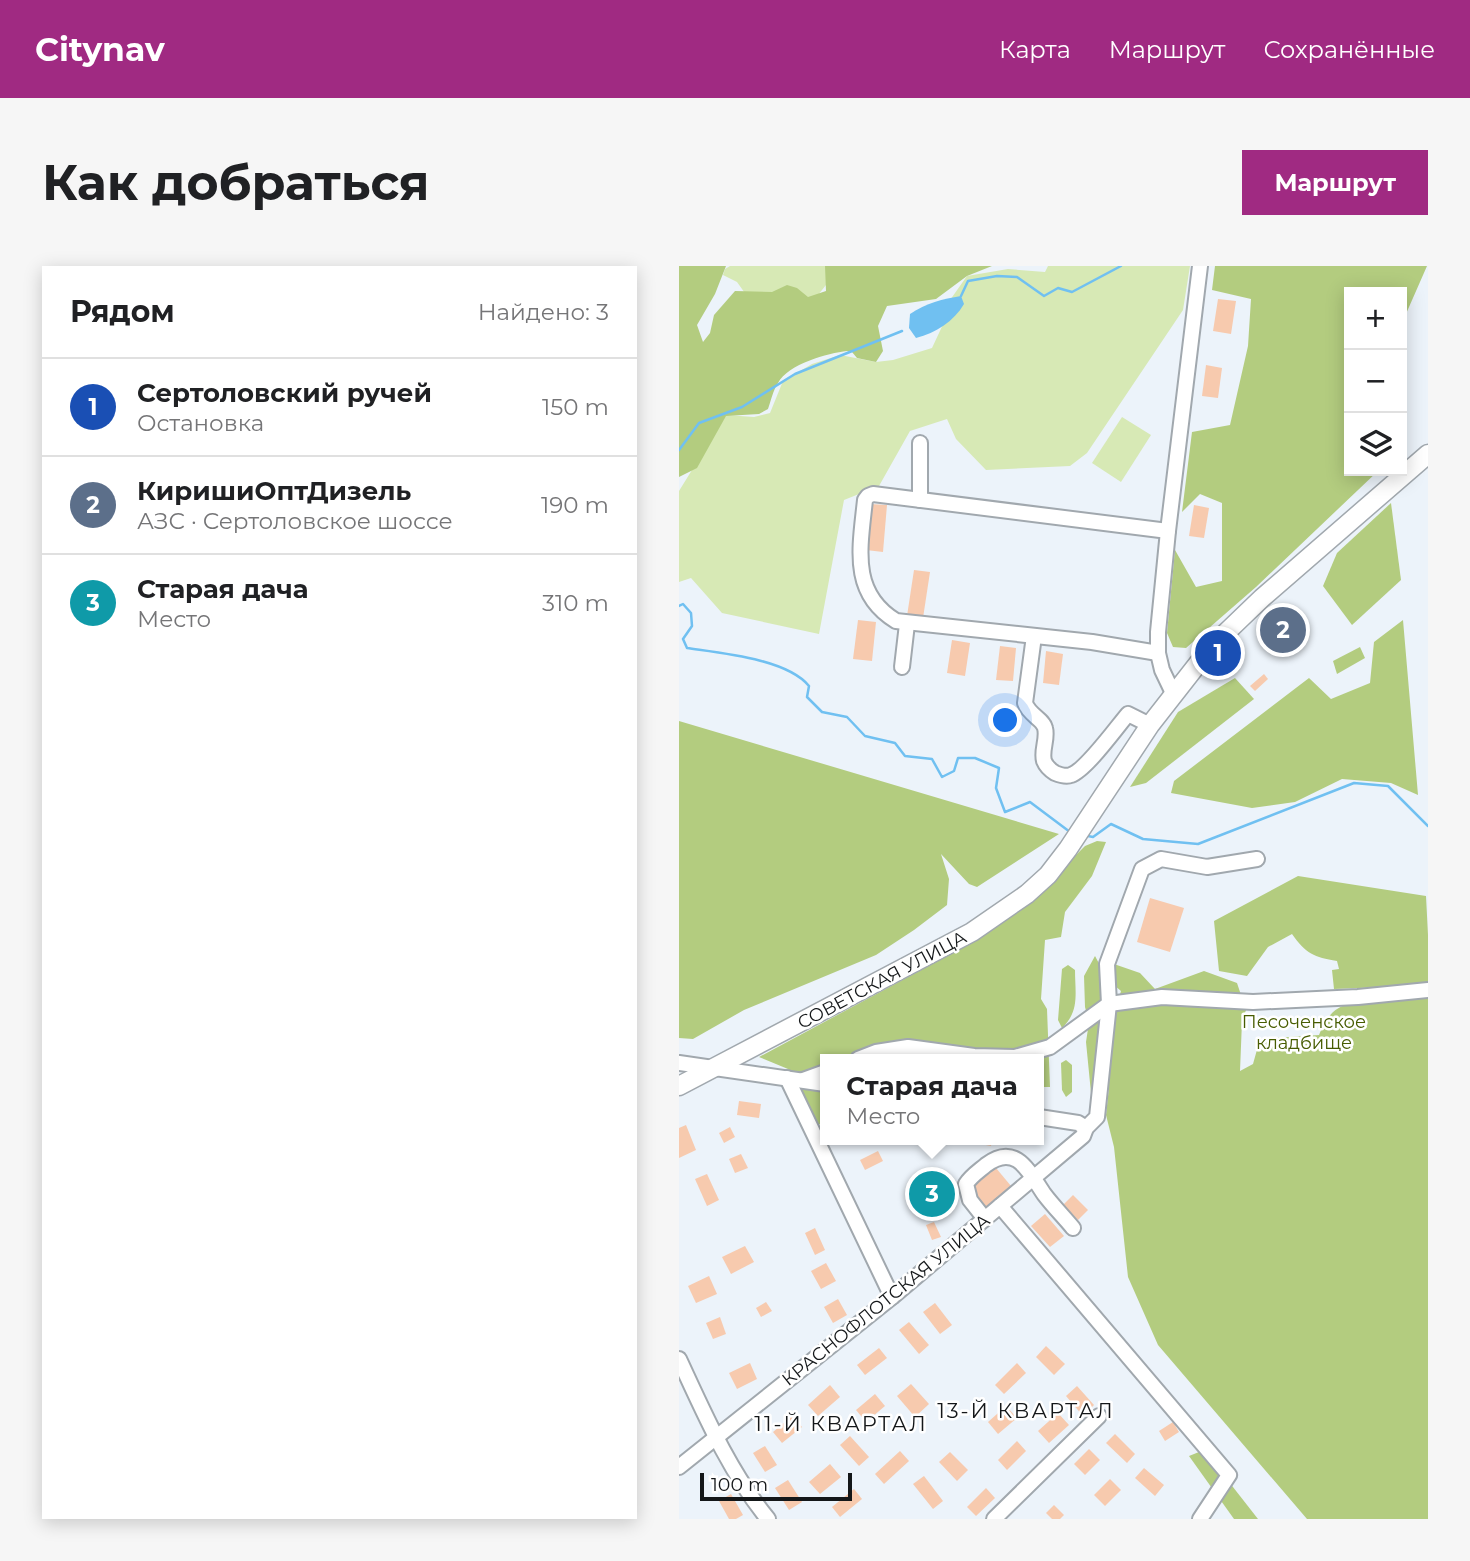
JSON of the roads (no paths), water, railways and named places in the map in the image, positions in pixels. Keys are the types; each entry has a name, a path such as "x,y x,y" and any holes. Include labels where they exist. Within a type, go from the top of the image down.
{"main road":[{"name":"СОВЕТСКАЯ УЛИЦА","path":"679,1086 718,1068 972,932 1027,894 1048,874 1067,849 1150,725 1211,647 1250,608 1428,454"}],"street":[{"path":"1173,693 1162,670 1158,653 1168,531 1201,266"},
{"path":"920,500 921,443"},
{"path":"1158,653 1092,642 896,621 881,612 870,599 862,576 861,540 865,500 873,494 1168,531"},
{"path":"902,667 907,624"},
{"path":"1034,636 1025,703 1028,712 1042,721 1045,727 1043,751 1045,762 1051,771 1071,775 1083,767 1128,714 1150,725"},
{"name":"КРАСНОФЛОТСКАЯ УЛИЦА","path":"679,1467 892,1297 1083,1136 1086,1128 1097,1117 1109,1004 1107,964 1142,869 1161,859 1207,867 1258,859"},
{"path":"1026,1054 1050,1047 1109,1004 1163,997 1253,1002 1358,998 1428,990"},
{"path":"871,1054 908,1047 966,1054"},
{"path":"679,1063 820,1083"},
{"path":"794,1079 820,1073"},
{"path":"794,1079 820,1137"},
{"path":"1044,1118 1078,1123 1086,1128"},
{"path":"824,1145 892,1297"},
{"path":"985,1219 970,1200 966,1184 994,1159 1005,1156 1021,1162 1045,1196 1073,1228"},
{"path":"1000,1206 1229,1475 1200,1519"},
{"path":"679,1359 716,1438 751,1499 768,1519"},
{"path":"994,1519 1099,1416"}],"water":[{"path":"961,296 964,304 950,321 931,333 916,338 909,328 910,314 935,302"}],"waterway":[{"path":"961,296 968,281 997,276 1017,277 1044,296 1058,288 1072,292 1121,266"},
{"path":"679,450 699,423 742,407 795,374 902,331"},
{"path":"679,606 683,604 691,613 692,626 683,639 687,648 735,655 785,669 809,686 807,697 822,712 847,717 865,736 895,743 905,756 932,759 942,777 954,771 958,758 975,758 999,768 996,788 1005,812 1030,802 1070,832"},
{"path":"1083,835 1093,837 1111,824 1143,839 1198,844 1354,783 1388,786 1428,826"}],"place":[{"name":"КиришиОптДизель","path":"1283,630"},
{"name":"Сертоловский ручей","path":"1218,653"},
{"name":"Старая дача","path":"932,1194"}],"district":[{"name":"13-Й КВАРТАЛ","path":"1026,1410"},
{"name":"11-Й КВАРТАЛ","path":"841,1423"}],"park label":[{"name":"Песоченское кладбище","path":"1304,1032"}]}
